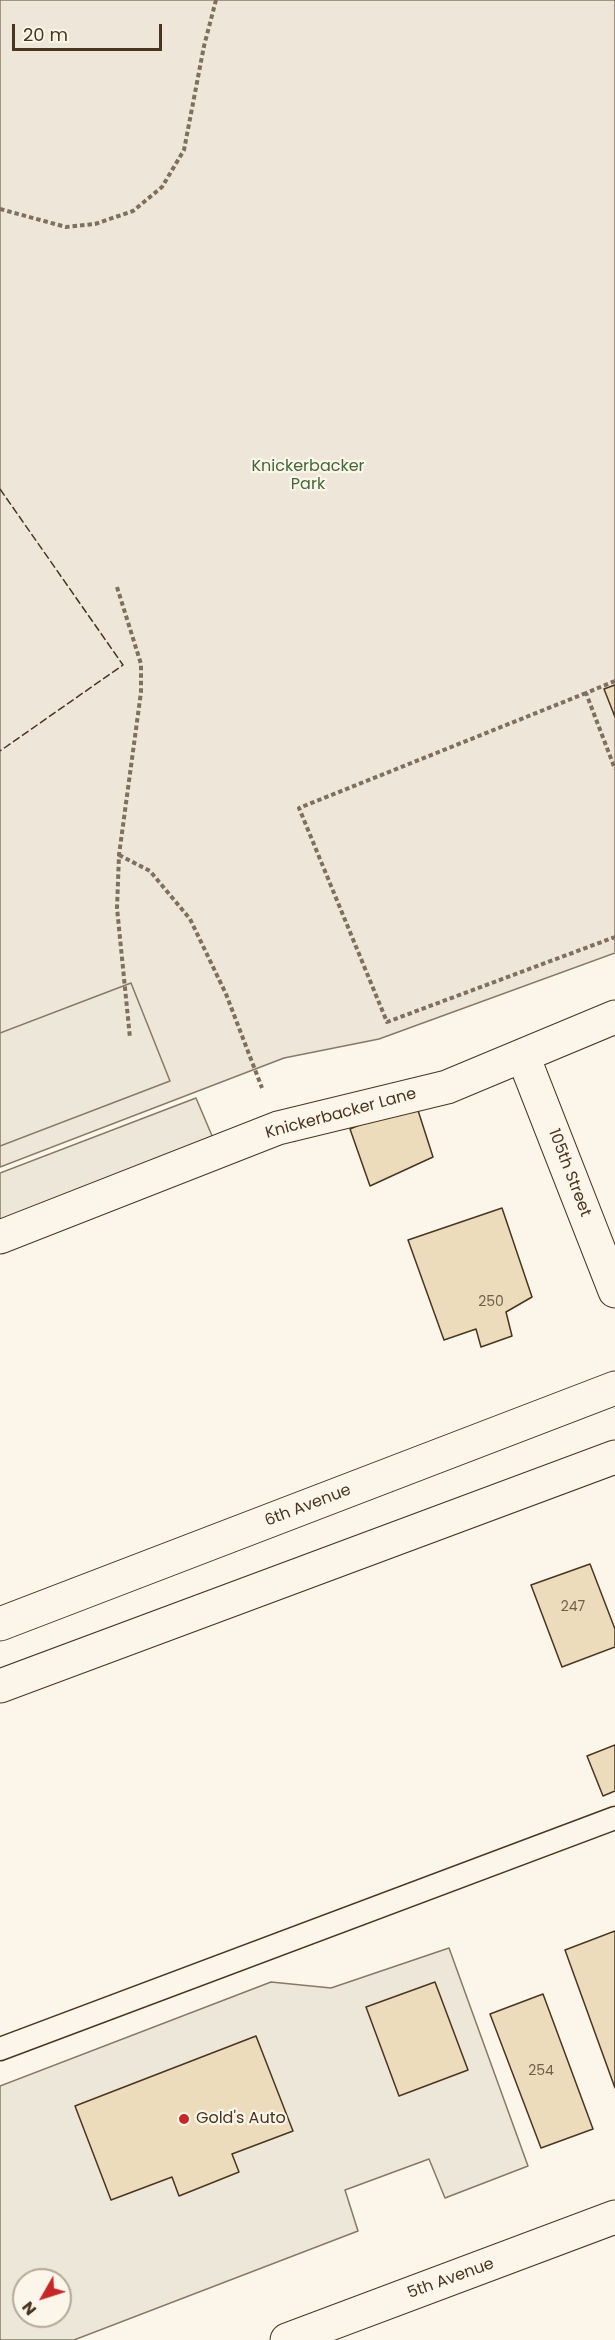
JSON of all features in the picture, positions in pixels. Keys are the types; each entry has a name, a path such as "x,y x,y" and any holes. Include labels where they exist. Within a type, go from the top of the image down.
{"street":[{"name":"Knickerbacker Lane","path":"0,1237 278,1128 447,1087 615,1017"},
{"name":"105th Street","path":"523,1056 615,1291"},
{"name":"6th Avenue","path":"0,1624 615,1388"},
{"path":"0,1686 615,1458"},
{"name":"5th Avenue","path":"287,2340 615,2217"}],"lane":[{"path":"0,2049 615,1818"}],"path":[{"path":"0,209 66,227 95,224 133,211 162,187 184,150 204,46 216,0"},
{"path":"117,587 141,664 141,692 119,855 117,908 130,1038"},
{"path":"615,681 299,808 387,1022 615,937"},
{"path":"586,693 615,769"},
{"path":"119,855 150,871 190,920 226,994 278,1128"}],"green space":[{"name":"Knickerbacker Park","path":"0,0 615,0 615,953 379,1039 284,1058 0,1167"}],"shaded area":[{"path":"131,983 170,1081 0,1146 0,1033"},
{"path":"196,1098 224,1164 0,1250 0,1173"},
{"path":"449,1948 528,2166 445,2198 429,2159 345,2190 358,2231 74,2340 0,2340 0,2086 271,1982 331,1988"}],"building":[{"path":"615,685 615,717 604,689"},
{"path":"415,1101 433,1157 370,1186 350,1129"},
{"path":"502,1208 532,1297 506,1312 512,1336 481,1347 476,1329 444,1340 408,1240"},
{"path":"590,1564 615,1629 615,1647 562,1667 531,1585"},
{"path":"615,1745 615,1791 603,1796 587,1756"},
{"path":"615,1931 615,2088 565,1950"},
{"path":"435,1982 468,2070 399,2096 366,2007"},
{"path":"543,1994 593,2129 541,2148 490,2014"},
{"name":"Gold's Auto","path":"256,2036 293,2131 232,2154 239,2172 179,2196 172,2177 111,2200 75,2106"}],"fence":[{"path":"0,489 123,665 0,751"}],"place":[{"name":"Gold's Auto","path":"184,2119"}]}
